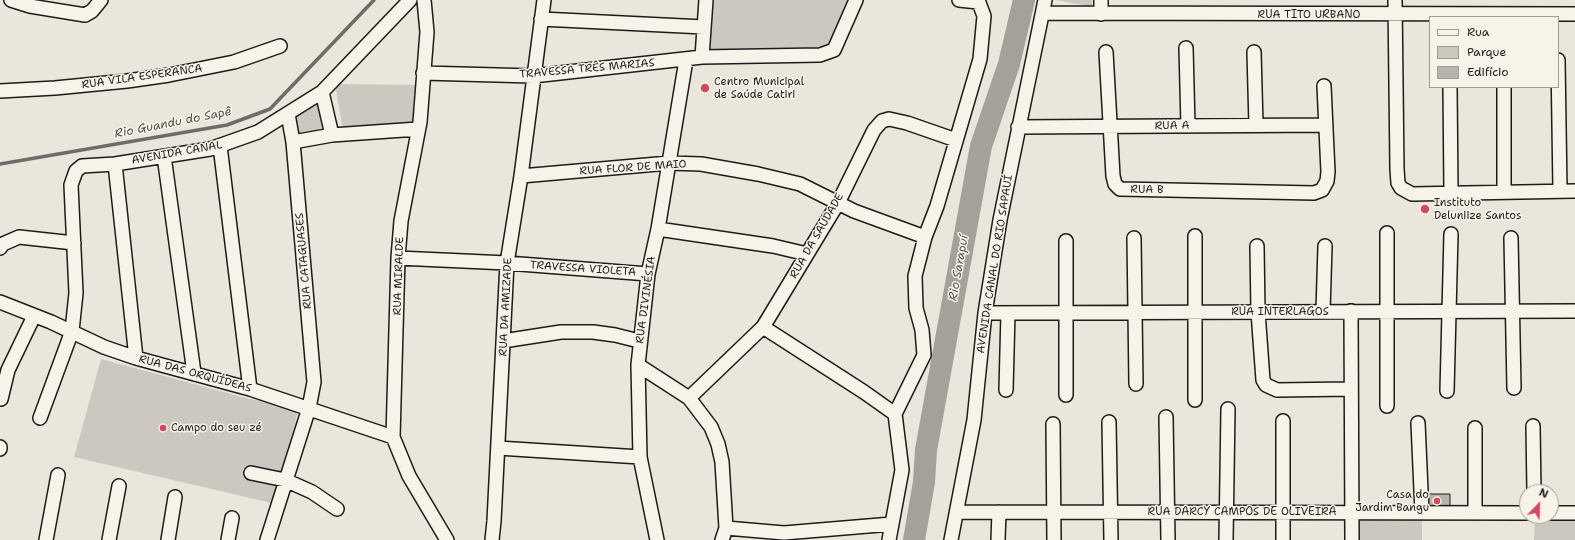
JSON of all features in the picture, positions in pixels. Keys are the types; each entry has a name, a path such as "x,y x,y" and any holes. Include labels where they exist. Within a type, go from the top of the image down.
{"street":[{"path":"11,0 85,15 92,11 100,0"},
{"name":"AVENIDA CANAL","path":"74,243 71,185 73,176 82,166 115,164 220,146 258,132 322,92 410,0"},
{"name":"RUA MIRALDE","path":"424,0 427,32 418,129 401,221 398,258 394,437 409,476 447,540"},
{"name":"RUA DA AMIZADE","path":"492,540 504,341 507,263 521,176 544,0"},
{"path":"702,57 706,0"},
{"name":"TRAVESSA TRÊS MARIAS","path":"423,73 533,76 702,57 820,55 834,50 856,0"},
{"path":"889,540 902,470 895,414 924,355 923,337 916,308 915,276 925,237 938,206 956,140 973,90 980,59 984,16 978,1 959,0"},
{"name":"AVENIDA CANAL DO RIO SAPAUÍ","path":"951,540 974,420 985,313 1018,127 1045,0"},
{"path":"1101,0 1101,14"},
{"path":"1395,0 1397,169 1398,183 1405,191 1412,194 1575,190"},
{"name":"RUA TITO URBANO","path":"1043,13 1450,16 1557,16 1575,14"},
{"path":"541,19 704,27"},
{"name":"RUA VILA ESPERANCA","path":"0,90 63,87 169,75 234,62 280,46"},
{"path":"1186,48 1188,126"},
{"name":"RUA B","path":"1106,52 1113,176 1115,184 1120,189 1314,193 1322,190 1327,181 1326,125"},
{"path":"1254,52 1256,125"},
{"name":"RUA DIVINÉSIA","path":"657,540 640,457 638,365 639,341 648,274 658,229 686,60"},
{"path":"1324,86 1326,125"},
{"path":"1450,88 1451,192"},
{"path":"1504,88 1504,191"},
{"path":"1558,88 1560,190"},
{"path":"322,92 332,136"},
{"name":"RUA CATAGUASES","path":"267,540 309,408 314,382 293,142 288,114"},
{"name":"RUA DA SAUDADE","path":"689,398 763,327 838,203 874,130 882,121 889,119 907,123 956,140"},
{"name":"RUA A","path":"1018,127 1326,125"},
{"path":"293,142 332,136 418,129"},
{"path":"220,146 250,389"},
{"path":"164,156 194,373"},
{"path":"115,164 136,358"},
{"name":"RUA FLOR DE MAIO","path":"521,176 669,164 701,164 758,174 800,184 838,203 882,222 925,237"},
{"path":"658,229 772,246 807,254"},
{"path":"1387,233 1387,406"},
{"path":"1447,391 1451,234"},
{"path":"1195,236 1195,400"},
{"path":"2,246 19,238 74,243 76,292 72,331 40,418"},
{"path":"1134,238 1136,384"},
{"path":"1511,238 1514,388"},
{"path":"1066,241 1066,395"},
{"path":"1258,246 1258,312 1263,380 1272,389 1351,389"},
{"path":"1323,311 1324,246"},
{"name":"TRAVESSA VIOLETA","path":"398,258 507,263 648,274"},
{"name":"RUA DAS ORQUÍDEAS","path":"0,302 72,331 104,347 136,358 250,389 394,437"},
{"name":"RUA INTERLAGOS","path":"985,313 1512,310 1575,311"},
{"path":"1351,311 1352,540"},
{"path":"1006,390 1008,313"},
{"path":"1,399 8,370 34,316"},
{"path":"763,327 864,392 895,414"},
{"path":"504,341 561,332 593,332 615,335 639,341"},
{"path":"638,365 689,398 711,427 718,444 722,462 724,534 783,537 892,524"},
{"path":"1226,540 1228,409"},
{"path":"1166,418 1168,540"},
{"path":"1283,421 1283,540"},
{"path":"1109,422 1111,540"},
{"path":"1418,423 1422,513"},
{"path":"1053,424 1054,540"},
{"path":"1533,426 1534,484"},
{"path":"1475,428 1475,513"},
{"path":"498,448 640,457"},
{"path":"251,473 285,480 312,492 337,509"},
{"path":"46,540 58,475"},
{"path":"109,540 119,486"},
{"path":"168,540 176,497"},
{"name":"RUA DARCY CAMPOS DE OLIVEIRA","path":"957,512 1519,512"},
{"path":"998,540 999,512"},
{"path":"1559,513 1575,513"},
{"path":"228,540 232,518"}],"green space":[{"path":"709,0 855,0 835,43 819,54 706,55"},
{"path":"1056,0 1092,0 1092,7"},
{"path":"335,84 417,85 417,122 343,130"},
{"path":"321,99 324,132 296,140 296,110"},
{"name":"Campo do seu zé","path":"101,359 250,399 299,406 276,504 74,457"},
{"path":"1351,512 1422,513 1422,540 1352,540"},
{"path":"1575,513 1575,540 1534,540 1535,524 1559,524 1559,514"}],"building":[{"name":"Casa do Jardim Bangu","path":"1424,494 1450,494 1450,509 1425,509"}],"waterway":[{"name":"Rio Guandu do Sapê","path":"0,164 227,125 270,109 374,0"},
{"name":"Rio Sarapuí","path":"914,540 924,482 926,450 981,146 1009,64 1024,0"}],"place":[{"name":"Centro Municipal de Saúde Catiri","path":"705,88"},
{"name":"Instituto Deluniize Santos","path":"1425,209"},
{"name":"Campo do seu zé","path":"163,428"},
{"name":"Casa do Jardim Bangu","path":"1437,501"}]}
